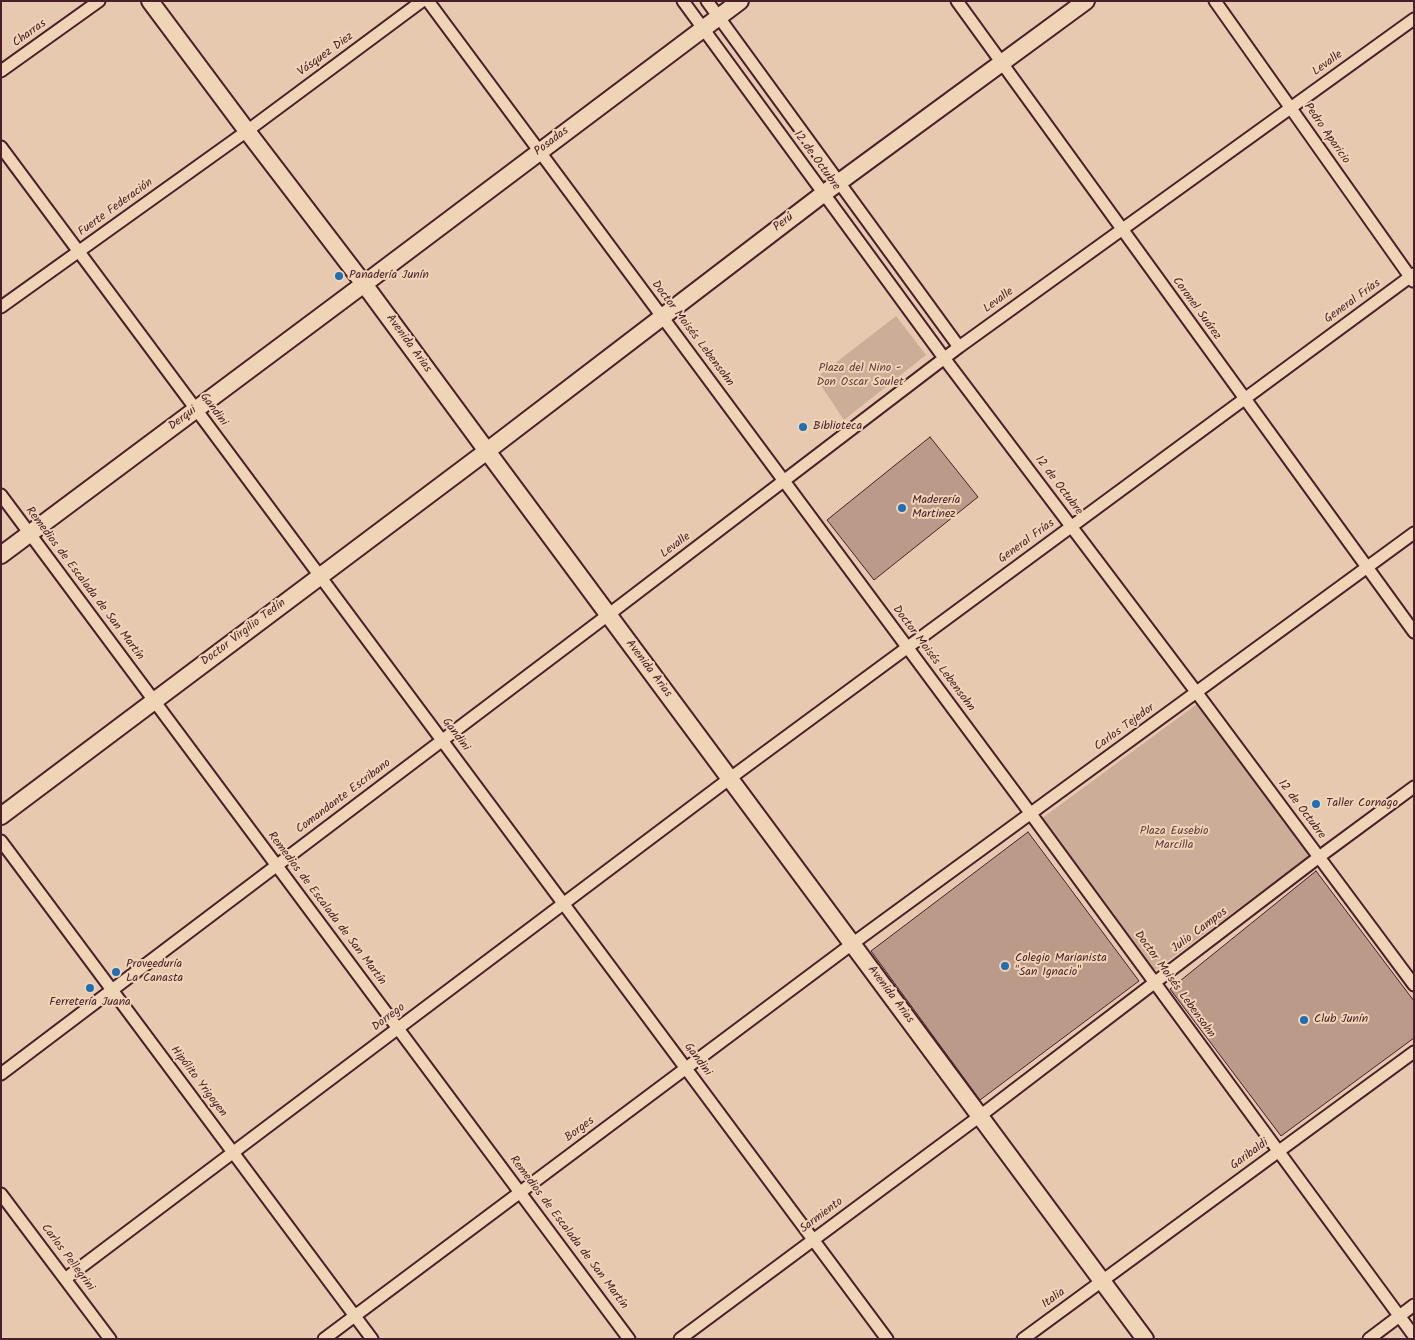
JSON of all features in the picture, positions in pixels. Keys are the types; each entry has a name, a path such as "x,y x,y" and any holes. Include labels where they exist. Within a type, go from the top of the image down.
{"main road":[{"name":"Avenida Arias","path":"150,1 364,284 1145,1339"},
{"name":"Posadas","path":"364,284 740,1"},
{"name":"Perú","path":"487,452 823,194 1086,1"},
{"name":"Derqui","path":"1,555 364,284"},
{"name":"Doctor Virgilio Tedín","path":"1,816 487,452"}],"street":[{"name":"Charras","path":"1,71 99,1"},
{"name":"Vásquez Diez","path":"247,131 422,1"},
{"name":"Doctor Moisés Lebensohn","path":"428,1 1031,814 1414,1336"},
{"name":"12 de Octubre","path":"683,1 944,358 1414,985"},
{"name":"12 de Octubre","path":"707,1 959,347"},
{"name":"Coronel Suárez","path":"956,1 1414,632"},
{"name":"Pedro Aparicio","path":"1215,1 1413,278"},
{"name":"Levalle","path":"608,615 944,358 1414,19"},
{"name":"Fuerte Federación","path":"1,307 247,131"},
{"name":"Gandini","path":"1,147 886,1339"},
{"name":"General Frías","path":"729,779 1244,399 1413,278"},
{"name":"Remedios de Escalada de San Martín","path":"1,495 629,1339"},
{"name":"Carlos Tejedor","path":"852,944 1414,533"},
{"name":"Comandante Escribano","path":"1,1074 608,615"},
{"name":"Dorrego","path":"65,1279 729,779"},
{"name":"Julio Campos","path":"980,1116 1319,857 1414,788"},
{"name":"Hipólito Yrigoyen","path":"1,841 372,1339"},
{"name":"Borges","path":"324,1339 852,944"},
{"name":"Garibaldi","path":"1102,1281 1414,1052"},
{"name":"Sarmiento","path":"680,1339 980,1116"},
{"name":"Carlos Pellegrini","path":"1,1194 110,1339"},
{"name":"Italia","path":"1023,1339 1102,1281"},
{"path":"1369,1339 1414,1305"}],"green space":[{"name":"Plaza del Nino - Don Oscar Soulet","path":"896,316 926,355 844,420 816,378"},
{"name":"Plaza Eusebio Marcilla","path":"1197,704 1309,856 1154,971 1041,819"}],"building":[{"name":"Maderería Martinez","path":"930,437 978,497 874,580 827,520"},
{"name":"Colegio Marianista \"San Ignacio\"","path":"1028,832 1139,981 980,1100 871,951"},
{"name":"Club Junín","path":"1316,871 1414,1001 1414,1038 1281,1136 1170,989"}],"place":[{"name":"Panadería Junín","path":"339,276"},
{"name":"Biblioteca","path":"803,427"},
{"name":"Maderería Martinez","path":"902,508"},
{"name":"Taller Cornago","path":"1316,804"},
{"name":"Colegio Marianista \"San Ignacio\"","path":"1005,966"},
{"name":"Proveeduría La Canasta","path":"116,972"},
{"name":"Ferretería Juana","path":"90,988"},
{"name":"Club Junín","path":"1304,1020"}]}
